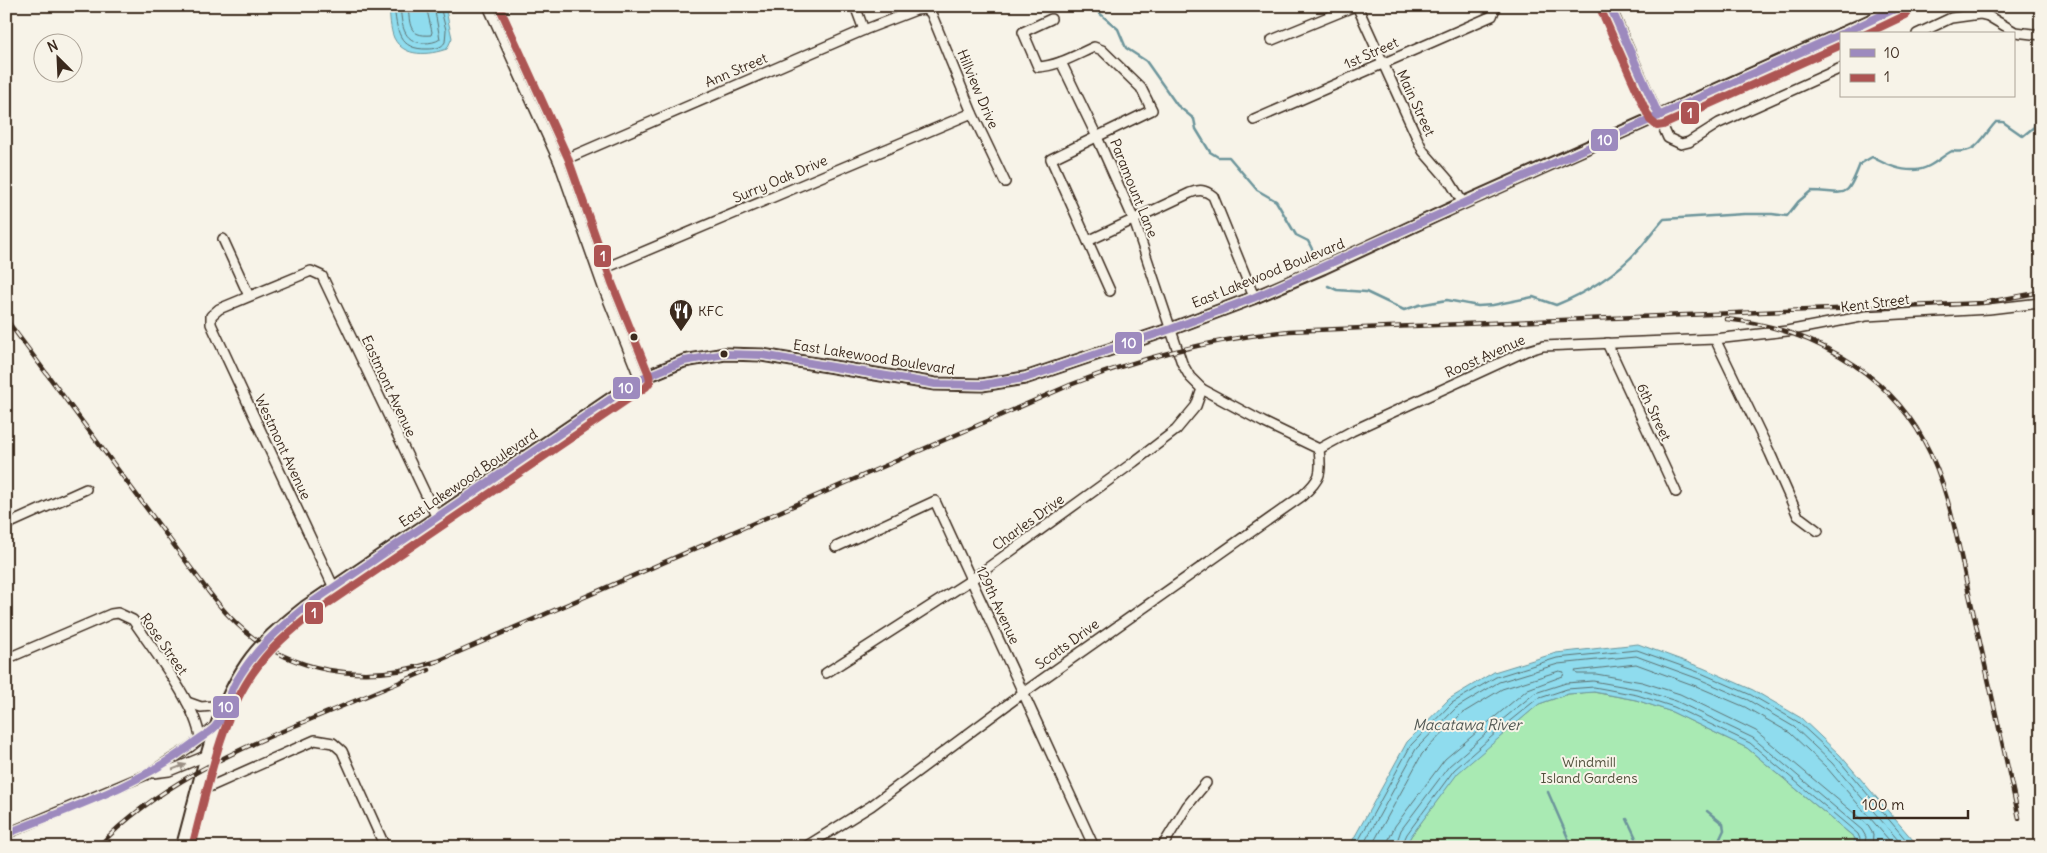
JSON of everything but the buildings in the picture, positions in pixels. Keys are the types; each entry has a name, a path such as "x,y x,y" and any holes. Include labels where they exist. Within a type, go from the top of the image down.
{"main road":[{"name":"East Lakewood Boulevard","path":"1845,32 1902,6"},
{"name":"East Lakewood Boulevard","path":"182,847 215,729 224,705 240,674 263,644 280,627 305,607 640,379 684,361 724,354 762,355 935,384 982,385 1024,378 1171,329 1323,268 1463,203 1840,34"}],"street":[{"path":"488,6 558,162 640,379"},
{"path":"855,6 864,30"},
{"path":"1272,40 1356,6"},
{"name":"Main Street","path":"1356,6 1423,152 1450,182 1463,203"},
{"path":"1610,6 1660,116 1668,138 1681,144 1689,142 1719,123 1840,68"},
{"name":"1st Street","path":"1254,120 1382,62 1492,16 1496,8"},
{"name":"Ann Street","path":"558,162 864,30 916,10 926,9"},
{"name":"Hillview Drive","path":"926,9 931,13 972,113 1005,182"},
{"path":"1921,32 1951,18 1980,14 1988,16 2015,32 2041,35"},
{"path":"1051,20 1023,32 1038,67 1048,67 1094,47 1102,50 1141,88 1152,110 1051,158 1110,291"},
{"name":"Paramount Lane","path":"1061,62 1098,137 1134,220 1171,329"},
{"name":"Surry Oak Drive","path":"598,271 972,113"},
{"path":"1088,241 1190,192 1206,191 1213,196 1254,297"},
{"path":"223,240 249,296"},
{"name":"Eastmont Avenue","path":"249,296 311,271 322,276 437,518"},
{"name":"Westmont Avenue","path":"249,296 219,309 211,316 211,324 334,588"},
{"name":"Kent Street","path":"1714,339 1787,332 1866,316 1989,309 2040,303"},
{"path":"1171,329 1182,363 1190,377 1202,389 1263,422 1319,449"},
{"path":"1714,339 1770,453 1798,516 1818,531"},
{"name":"Roost Avenue","path":"1319,449 1352,431 1526,350 1543,346 1714,339"},
{"name":"6th Street","path":"1607,343 1676,492"},
{"name":"Charles Drive","path":"826,673 971,580 1176,430 1196,406 1202,389"},
{"name":"Scotts Drive","path":"805,847 871,806 1024,692 1302,496 1317,482 1321,466 1319,449"},
{"path":"6,525 86,490"},
{"name":"129th Avenue","path":"836,547 935,501 1094,847"},
{"name":"Rose Street","path":"6,659 111,614 118,613 133,620 188,702 198,726 200,738"},
{"path":"188,702 201,707 224,705"},
{"path":"6,834 148,774 215,729"},
{"path":"198,792 316,740 333,743 342,751 386,847"},
{"path":"148,774 169,771 208,755"},
{"path":"1162,847 1187,806 1206,783"}],"green space":[{"name":"Windmill Island Gardens","path":"1593,692 1636,700 1672,712 1747,748 1855,838 1870,847 1405,847 1458,772 1539,704 1568,694"}],"water":[{"path":"389,6 445,6 452,38 447,49 433,53 417,53 404,49 394,38"},
{"name":"Macatawa River","path":"1638,644 1703,668 1753,690 1801,718 1840,755 1919,847 1853,847 1855,838 1747,748 1672,712 1636,700 1594,692 1568,694 1539,704 1458,773 1411,836 1405,847 1349,847 1407,742 1449,699 1494,672 1556,653"}],"waterway":[{"path":"1091,6 1118,29 1126,48 1146,61 1177,105 1194,119 1196,129 1210,152 1218,157 1229,157 1257,190 1276,201 1296,235 1308,241 1313,251"},
{"path":"1328,286 1337,290 1366,292 1404,310 1447,300 1478,306 1533,297 1556,305 1579,295 1611,274 1631,258 1664,219 1744,214 1787,216 1798,202 1811,191 1844,192 1851,184 1860,164 1872,157 1900,169 1922,169 1952,151 1961,152 1973,148 1996,122 2003,122 2023,136 2034,127 2038,109 2041,107"},
{"path":"1548,792 1572,847"},
{"path":"1707,811 1723,824 1724,830 1716,847"},
{"path":"1627,819 1636,838 1636,847"}],"railway":[{"path":"6,319 221,608 252,637 275,652 301,663 327,670 355,673 410,668 438,661 1070,385 1123,366 1205,344 1289,331 1983,303 2041,292"},
{"path":"1726,319 1785,331 1814,342 1840,356 1865,373 1888,393 1908,415 1924,441 1941,480 1954,524 2019,818"},
{"path":"98,847 145,806 197,772 252,744 429,670"}],"transit line":[{"name":"1","path":"192,847 217,750 235,704 247,682 272,649 311,615 646,387 650,382 649,375 612,283 568,158 499,6"},
{"name":"10","path":"1610,6 1659,116"},
{"name":"10","path":"1846,32 1901,6"},
{"name":"1","path":"1601,10 1650,120 1657,126 1663,125 1840,45"},
{"name":"1","path":"1870,32 1906,15"},
{"name":"10","path":"6,834 102,796 170,760 215,727 219,722 236,682 250,661 276,632 305,607 640,379 684,361 725,354 762,355 935,384 982,385 1025,378 1171,329 1253,298 1840,34"}],"place":[{"name":"KFC","path":"681,332"}]}
